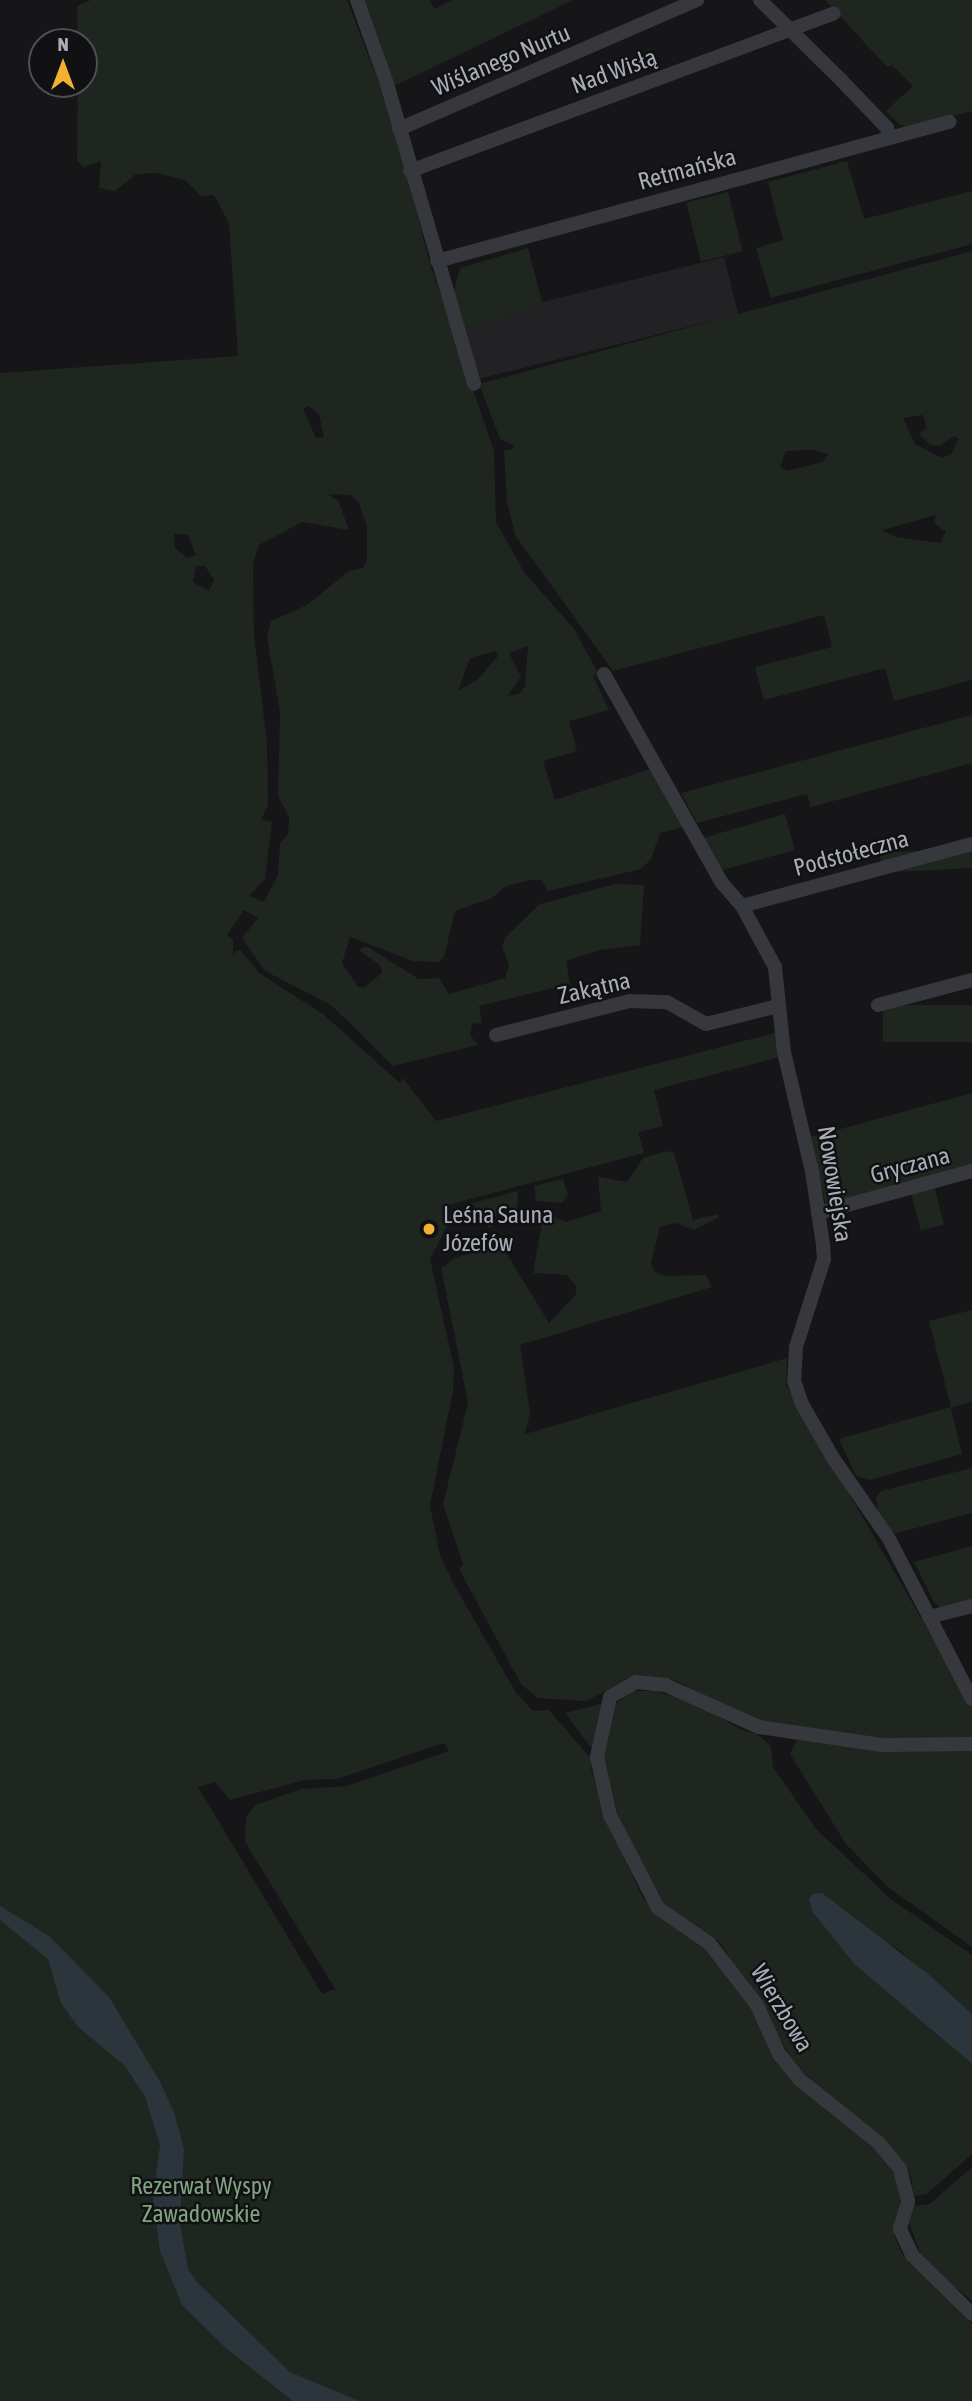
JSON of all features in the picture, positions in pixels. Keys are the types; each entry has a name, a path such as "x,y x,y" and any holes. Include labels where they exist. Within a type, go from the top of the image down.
{"street":[{"path":"356,0 400,129 410,171 474,384"},
{"name":"Wiślanego Nurtu","path":"400,129 697,0"},
{"path":"760,0 792,29 887,128 890,138"},
{"name":"Nad Wisłą","path":"410,171 834,13"},
{"name":"Retmańska","path":"437,261 949,122"},
{"name":"Nowowiejska","path":"604,674 722,883 742,906 775,967 778,1006 818,1213 824,1259 799,1336 794,1381 802,1404 889,1539 972,1699"},
{"name":"Podstołeczna","path":"742,906 972,844"},
{"path":"878,1005 972,980"},
{"name":"Zakątna","path":"496,1035 629,1001 667,1002 706,1024 778,1006"},
{"name":"Gryczana","path":"818,1213 972,1171"},
{"path":"929,1617 972,1606"},
{"name":"Wierzbowa","path":"972,1744 882,1745 759,1727 665,1685 636,1682 610,1697 597,1757 599,1776 610,1815 658,1908 710,1944 757,2006 779,2054 799,2079 878,2143 900,2169 908,2186 900,2229 912,2255 972,2314"}],"shaded area":[{"path":"724,257 738,314 477,379 463,322"},
{"path":"822,1893 927,1973 972,2014 972,2064 854,1964 812,1911 809,1900 812,1894"},
{"path":"0,1906 49,1936 109,1997 159,2080 174,2112 184,2149 180,2224 188,2269 197,2282 290,2372 359,2401 293,2401 227,2349 182,2305 160,2251 153,2200 160,2145 145,2096 124,2065 78,2027 61,2003 48,1959 0,1920"}],"green space":[{"name":"Rezerwat Wyspy Zawadowskie","path":"91,0 347,0 378,81 382,79 430,264 494,451 496,522 524,572 574,629 599,675 593,676 609,710 569,721 577,751 543,761 555,800 653,768 684,827 660,833 651,859 641,869 548,891 542,880 531,880 506,886 492,898 455,911 444,957 438,962 413,961 350,937 342,963 358,987 365,987 382,973 380,965 359,950 366,946 419,979 439,978 449,994 505,978 509,965 502,947 505,938 540,904 615,884 644,885 640,945 600,950 566,961 570,984 479,1006 482,1023 472,1024 470,1035 478,1045 393,1066 331,1005 265,971 242,938 258,918 244,910 227,935 233,939 233,956 236,950 241,951 259,973 323,1014 401,1084 402,1077 436,1121 775,1033 780,1057 654,1090 663,1126 638,1132 644,1153 448,1205 451,1218 430,1259 454,1368 453,1391 430,1506 440,1555 516,1693 533,1711 549,1710 593,1761 591,1769 608,1823 643,1898 662,1918 708,1949 756,2015 776,2059 877,2149 902,2185 895,2237 902,2254 972,2324 972,2401 0,2401 0,373 238,356 229,223 214,195 201,196 185,180 157,173 136,174 115,191 99,188 101,161 84,167 77,161 78,98 98,98 98,28 78,28 77,6","holes":["309,406 319,414 324,437 316,438 303,409","328,494 351,495 359,503 367,527 367,561 363,568 349,571 307,605 271,621 267,637 280,712 278,796 289,817 288,834 280,844 278,875 264,902 249,896 265,879 272,822 261,820 268,805 267,743 254,634 253,564 259,545 302,522 349,530 339,502","174,534 188,535 196,555 187,558 175,548","196,566 205,566 214,580 209,591 193,582","528,646 525,686 519,694 507,696 521,677 509,653","495,651 498,656 478,679 458,691 470,658","444,1743 449,1751 347,1786 301,1789 255,1805 246,1817 245,1841 335,1989 322,1994 198,1787 215,1782 230,1800 305,1780 337,1779"]},
{"path":"363,0 429,0 435,9 452,0 573,0 392,87"},
{"path":"825,0 972,0 972,111 912,127 901,126 886,111 913,86 892,65 887,67"},
{"path":"847,161 864,219 972,191 972,244 771,298 756,248 783,240 768,182"},
{"path":"728,192 743,251 701,262 686,202"},
{"path":"528,248 543,306 464,327 452,298 460,268"},
{"path":"972,251 972,680 894,701 885,668 764,700 755,667 832,647 824,615 613,671 515,535 507,501 504,451 513,449 513,445 500,439 479,384","holes":["923,415 927,428 919,434 930,445 939,446 954,436 959,439 951,454 942,458 915,444 903,418","814,450 828,454 823,462 787,471 780,467 786,451","936,515 934,523 946,532 940,543 896,537 882,530"]},
{"path":"972,715 972,763 811,807 807,794 697,823 681,793"},
{"path":"785,814 795,850 722,870 703,838"},
{"path":"971,848 972,868 881,873 880,853"},
{"path":"883,1005 972,1005 972,1042 883,1042"},
{"path":"972,1093 972,1168 826,1207 811,1137"},
{"path":"667,1151 674,1153 693,1220 719,1214 718,1218 694,1230 676,1223 660,1227 651,1263 654,1271 665,1276 706,1275 712,1287 520,1345 530,1413 525,1434 787,1358 786,1385 972,1706 972,1741 877,1740 749,1720 675,1680 638,1676 585,1701 537,1698 521,1684 459,1569 463,1564 443,1504 468,1403 441,1268 457,1257 502,1246 549,1323 576,1294 576,1286 567,1275 533,1273 543,1217 552,1216 566,1222 601,1211 598,1177 627,1182 643,1158"},
{"path":"563,1179 568,1195 562,1203 536,1201 534,1186"},
{"path":"934,1185 944,1225 921,1231 911,1191"},
{"path":"518,1191 517,1213 497,1213 490,1229 472,1203"},
{"path":"972,1310 972,1401 951,1408 962,1454 870,1480 856,1476 839,1439 951,1407 929,1321"},
{"path":"972,1468 972,1513 893,1534 878,1511 876,1497 881,1491"},
{"path":"972,1546 972,1601 943,1609 935,1604 914,1562"},
{"path":"633,1691 656,1691 702,1706 739,1729 757,1734 771,1746 773,1767 816,1829 892,1900 972,1955 972,2014 898,1949 809,1900 813,1911 854,1964 972,2064 972,2154 927,2194 914,2196 911,2177 901,2161 793,2063 765,2011 718,1940 684,1923 662,1904 623,1834 601,1753 614,1705"},
{"path":"605,1703 595,1753 565,1713"},
{"path":"797,1740 972,1746 972,1947 889,1888 846,1844 790,1754"},
{"path":"972,2167 972,2301 923,2261 908,2220 911,2206 930,2204"}],"place":[{"name":"Leśna Sauna Józefów","path":"429,1229"}]}
